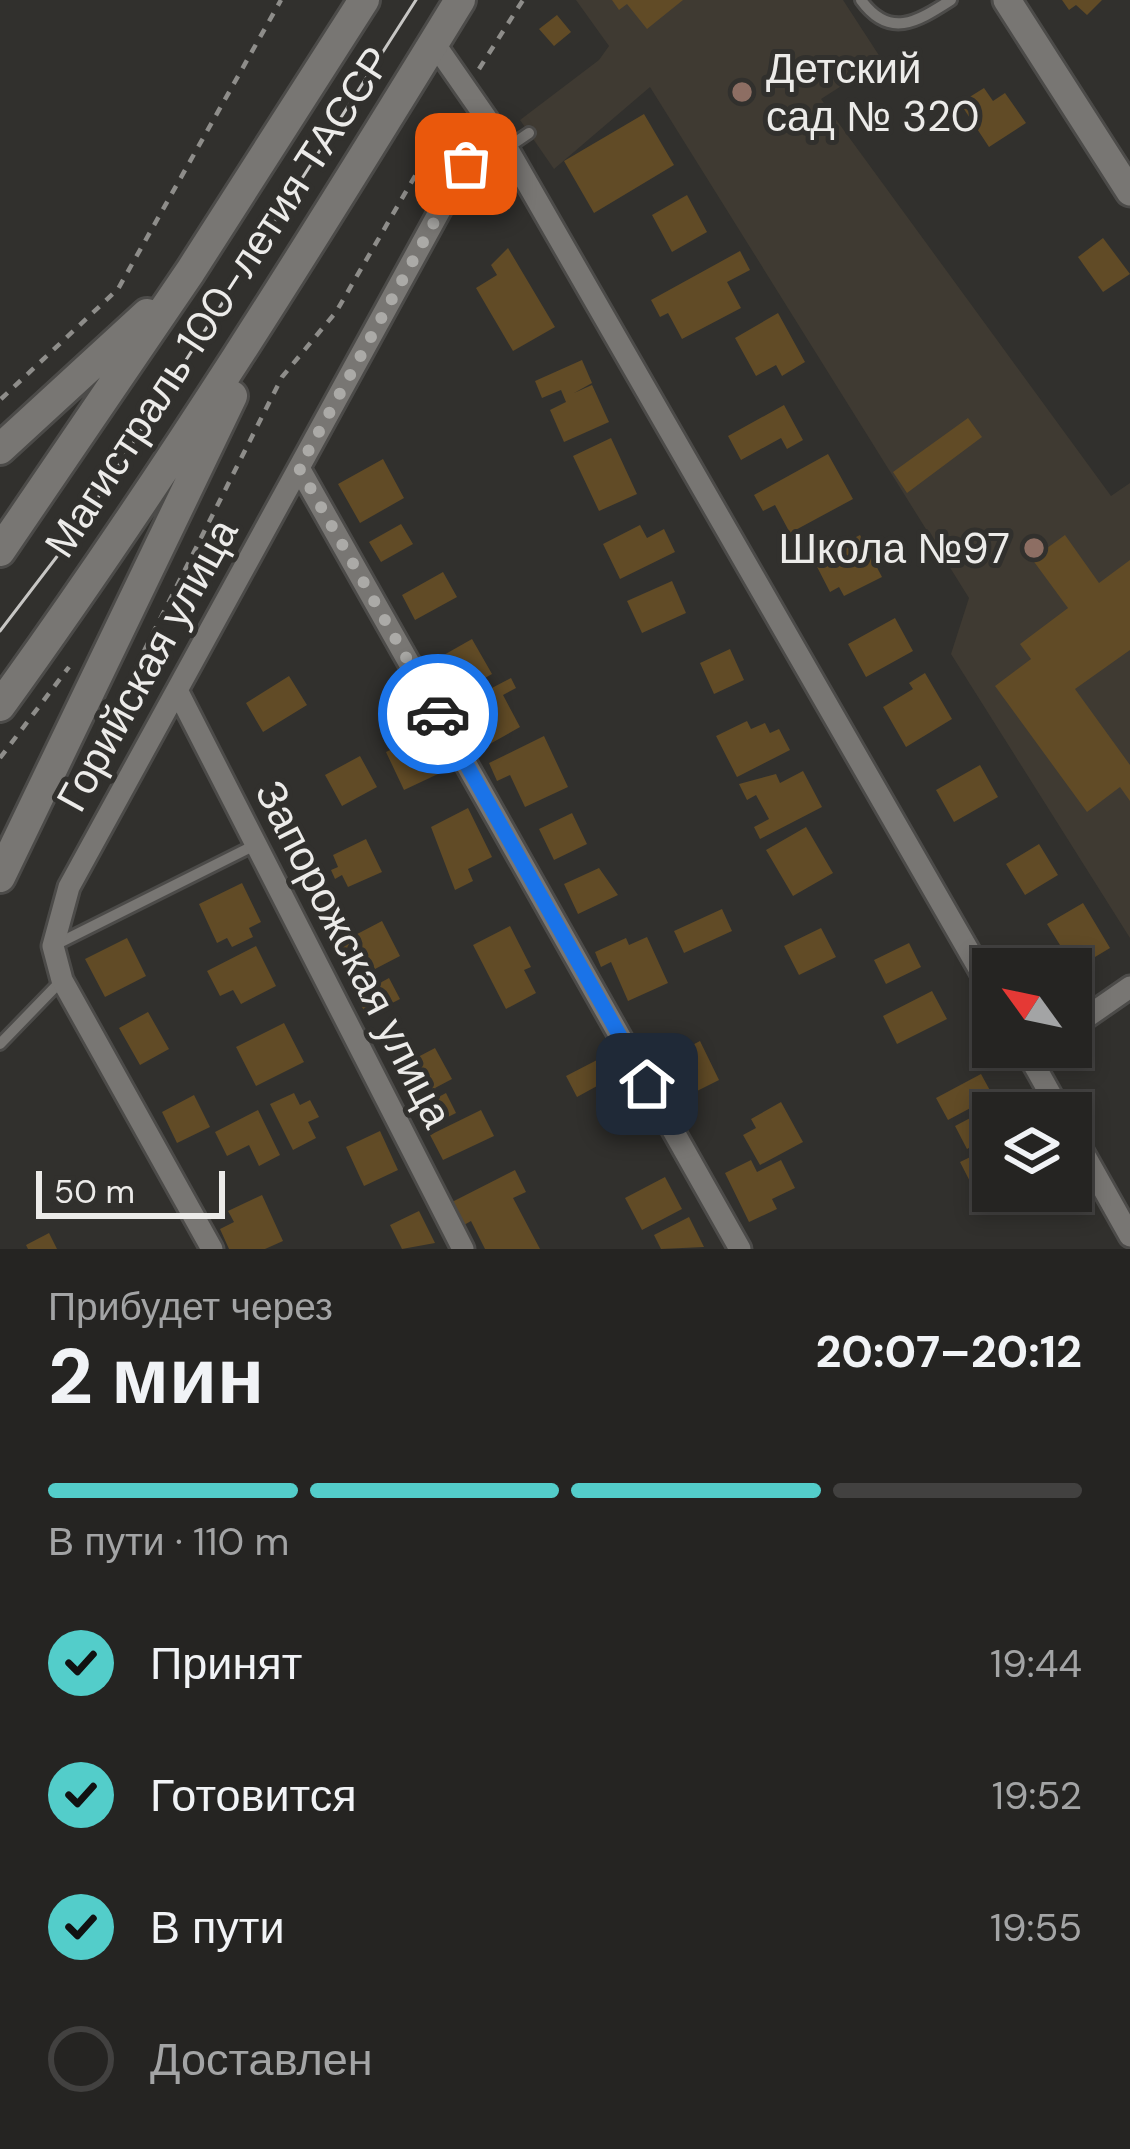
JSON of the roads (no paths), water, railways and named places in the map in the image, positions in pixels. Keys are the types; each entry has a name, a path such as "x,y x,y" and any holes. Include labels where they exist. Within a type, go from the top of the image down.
{"main road":[{"path":"342,36 353,0"},
{"name":"Магистраль 100-летия ТАССР","path":"0,551 190,272 364,0"},
{"name":"Магистраль 100-летия ТАССР","path":"0,706 97,572 280,294 460,0"},
{"path":"0,449 190,272"},
{"path":"0,877 280,294"}],"street":[{"path":"1007,0 1130,192"},
{"path":"434,43 504,143 972,956"},
{"name":"Горийская улица","path":"212,1249 62,980 53,946 69,887 466,164 504,143"},
{"path":"299,468 740,1249"},
{"name":"Запорожская улица","path":"179,694 463,1249"},
{"path":"1092,1013 1130,987"},
{"path":"1092,1168 1130,1236"}],"lane":[{"path":"861,0 885,23 911,26 951,0"},
{"path":"504,143 529,133"},
{"path":"53,946 253,846"},
{"path":"0,1043 62,980"}],"tram line":[{"path":"0,631 78,529 416,0"}],"place":[{"name":"Детский сад № 320","path":"742,92"},
{"name":"Школа №97","path":"1034,548"}]}
